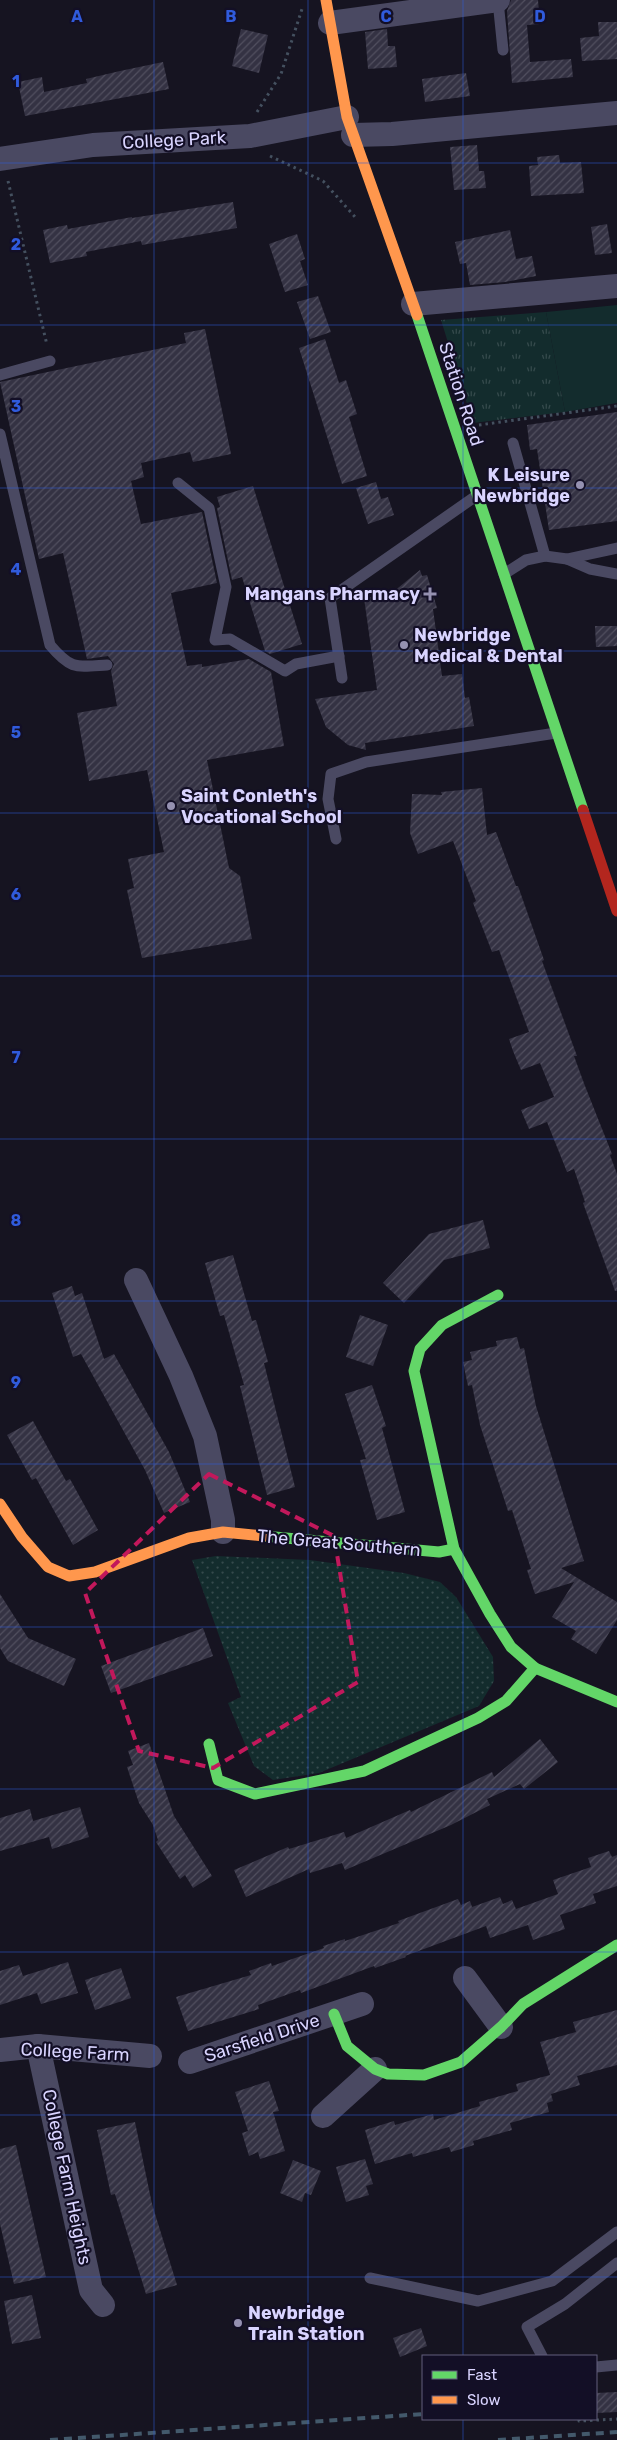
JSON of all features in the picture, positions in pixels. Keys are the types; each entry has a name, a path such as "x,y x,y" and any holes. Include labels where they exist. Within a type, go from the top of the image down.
{"street":[{"name":"Station Road","path":"326,0 350,126 413,304 502,574 617,911"},
{"path":"330,23 498,1"},
{"name":"College Park","path":"1,159 92,145 250,136 350,126 392,134 617,113"},
{"path":"413,304 617,286"},
{"path":"136,1280 181,1376 205,1436 223,1520 223,1532"},
{"path":"498,1295 442,1325 420,1349 414,1371 454,1549 490,1614 512,1648 535,1668 591,1693 617,1702"},
{"name":"The Great Southern","path":"0,1504 22,1537 48,1567 69,1576 96,1572 143,1552 189,1538 223,1532 439,1552 454,1549"},
{"path":"209,1744 218,1780 255,1794 291,1788 364,1771 478,1718 506,1702 535,1668"},
{"name":"Sarsfield Drive","path":"334,2014 347,2046 375,2069 388,2074 424,2075 461,2062 501,2028 523,2004 617,1945"},
{"path":"465,1978 501,2028"},
{"name":"Sarsfield Drive","path":"190,2062 362,2004"},
{"name":"College Farm","path":"0,2050 38,2046 150,2056"},
{"name":"College Farm Heights","path":"38,2046 91,2290 103,2306"},
{"path":"322,2116 375,2069"}],"lane":[{"path":"498,1 503,50"},
{"path":"0,374 50,360"},
{"path":"0,434 50,644 63,660 78,667 107,665"},
{"path":"513,442 545,556"},
{"path":"178,483 209,508 226,586 215,640 230,640 285,671 296,664 339,656"},
{"path":"342,678 330,598 476,496"},
{"path":"568,559 617,548"},
{"path":"502,574 526,560 545,556 568,559 590,569 617,574"},
{"path":"336,839 328,799 331,774 366,762 556,733"},
{"path":"370,2278 478,2301 552,2282 617,2232"},
{"path":"541,2355 527,2327 565,2304 617,2263"},
{"path":"597,2367 617,2365"}],"path":[{"path":"1,159 50,360"},
{"path":"454,428 617,406"},
{"path":"579,2420 617,2419"}],"highlighted area":[{"path":"209,1474 334,1536 358,1682 213,1768 139,1751 85,1593"}],"green space":[{"path":"617,305 617,403 565,412 546,312"},
{"path":"546,312 565,412 473,423 441,320"},
{"path":"216,1556 310,1560 404,1573 440,1582 456,1597 493,1657 494,1681 479,1706 319,1773 273,1780 254,1766 228,1703 241,1697 192,1560"}],"building":[{"path":"511,0 538,0 540,24 527,25 530,62 571,59 573,77 512,83 507,11"},
{"path":"598,22 617,22 617,59 582,61 580,38 599,36"},
{"path":"241,29 268,35 259,73 232,66"},
{"path":"387,29 388,46 395,46 397,67 368,69 365,32"},
{"path":"163,62 169,89 25,116 18,82 42,77 44,92 87,83 86,79"},
{"path":"466,73 470,96 425,102 422,79"},
{"path":"477,145 479,171 484,171 486,188 454,190 450,147"},
{"path":"559,155 560,163 581,162 584,193 531,196 529,166 538,165 537,157"},
{"path":"233,202 237,228 142,245 141,241 86,252 87,256 50,263 43,230 67,225 68,229 132,217"},
{"path":"607,224 612,253 595,255 591,227"},
{"path":"510,230 516,259 532,256 536,276 505,282 470,285 466,263 460,264 455,242"},
{"path":"297,234 305,259 300,261 308,285 285,292 269,244"},
{"path":"318,296 331,332 310,339 297,302"},
{"path":"205,329 231,454 193,462 190,452 141,463 144,477 131,481 141,524 202,512 217,583 171,593 187,666 202,664 202,667 249,659 271,672 284,746 207,760 229,868 240,876 252,939 142,958 127,890 134,888 128,859 164,852 147,770 89,781 77,713 117,706 111,671 114,664 108,656 87,659 63,553 39,559 0,382 186,343 184,333"},
{"path":"325,339 339,383 346,380 357,414 349,417 367,476 342,484 299,348"},
{"name":"K Leisure Newbridge","path":"617,412 617,521 549,530 537,449 530,450 527,425"},
{"path":"376,482 381,499 388,497 394,515 368,524 356,488"},
{"path":"253,486 302,644 270,654 265,651 242,577 232,580 217,508 220,507 217,497"},
{"name":"Newbridge Medical & Dental","path":"420,570 422,576 427,575 437,608 433,609 442,676 462,674 465,698 469,697 474,726 365,743 366,750 348,745 326,727 315,699 377,690 364,598 377,596 382,601"},
{"path":"595,626 617,626 617,646 596,647"},
{"path":"482,788 487,835 496,832 516,886 518,886 544,960 542,961 577,1056 574,1056 612,1154 610,1155 617,1174 617,1291 615,1291 583,1203 585,1202 574,1169 567,1172 547,1122 529,1129 521,1110 554,1097 540,1063 521,1070 513,1051 509,1039 529,1032 499,950 492,952 473,903 476,901 453,841 418,854 410,833 412,794 442,795 441,792"},
{"path":"483,1220 490,1248 444,1260 404,1303 383,1283 429,1234"},
{"path":"233,1255 252,1321 256,1320 268,1362 264,1363 295,1487 267,1495 240,1386 244,1385 224,1315 220,1316 205,1263"},
{"path":"72,1286 75,1296 82,1293 104,1359 114,1354 169,1452 190,1502 164,1513 145,1470 81,1354 73,1357 52,1293"},
{"path":"360,1315 388,1325 373,1366 346,1357"},
{"path":"517,1337 520,1349 524,1348 536,1406 584,1561 561,1568 617,1602 617,1620 596,1654 571,1639 576,1631 552,1617 574,1582 535,1594 527,1570 531,1569 512,1510 508,1511 480,1425 472,1385 468,1386 463,1362 472,1360 470,1352 497,1346 496,1341"},
{"path":"372,1385 386,1426 382,1428 405,1512 377,1520 360,1460 366,1459 345,1394"},
{"path":"33,1421 66,1481 70,1479 98,1530 73,1545 36,1478 32,1480 7,1435"},
{"path":"0,1594 28,1638 76,1659 64,1686 8,1661 0,1648"},
{"path":"203,1628 213,1656 111,1693 101,1666"},
{"path":"540,1739 558,1762 524,1789 520,1784 487,1799 490,1805 451,1825 345,1870 342,1863 310,1873 309,1869 246,1897 234,1870 288,1847 289,1849 344,1832 346,1838 410,1810 411,1812 492,1772 494,1777"},
{"path":"149,1743 174,1816 212,1876 193,1888 185,1875 180,1879 156,1842 158,1840 153,1825 139,1803 127,1767 133,1765 128,1751"},
{"path":"80,1807 89,1837 52,1849 49,1837 0,1851 0,1818 30,1809 33,1821"},
{"path":"609,1851 612,1857 617,1855 617,1886 593,1894 596,1903 560,1915 565,1929 533,1940 528,1925 490,1938 486,1926 375,1968 374,1966 301,1993 300,1990 258,2005 259,2009 188,2031 176,1997 251,1975 249,1971 271,1963 272,1966 324,1948 323,1946 345,1939 345,1941 399,1923 398,1921 458,1899 461,1905 470,1901 472,1907 500,1897 503,1904 512,1900 516,1909 558,1894 553,1880 591,1867 588,1858"},
{"path":"68,1962 78,1993 41,2004 37,1993 0,2005 0,1971 19,1965 23,1976"},
{"path":"121,1968 131,1998 95,2010 85,1980"},
{"path":"617,2010 617,2065 577,2076 580,2085 551,2094 553,2101 547,2103 549,2112 510,2123 512,2130 473,2141 474,2145 451,2152 449,2147 413,2157 412,2153 375,2164 365,2130 394,2121 395,2125 433,2114 434,2120 480,2106 479,2102 518,2091 516,2084 550,2075 540,2042 576,2032 573,2022"},
{"path":"269,2081 279,2111 273,2112 285,2151 260,2159 258,2152 249,2156 242,2133 248,2131 235,2092"},
{"path":"135,2122 152,2204 177,2285 146,2294 115,2194 111,2195 97,2130"},
{"path":"16,2145 46,2277 14,2284 0,2224 0,2149"},
{"path":"365,2159 373,2184 366,2186 369,2195 346,2202 336,2167"},
{"path":"293,2160 321,2171 311,2195 305,2193 302,2202 280,2193"},
{"path":"32,2295 41,2338 12,2344 4,2301"},
{"path":"421,2328 427,2346 400,2357 393,2338"},
{"path":"617,2392 617,2412 597,2413 597,2393"}],"railway":[{"path":"50,2440 422,2414"},
{"path":"498,2440 617,2432"}],"traffic: fast":[{"path":"417,315 583,810"},
{"path":"498,1295 442,1325 420,1349 414,1371 454,1549 490,1614 511,1647 535,1668 617,1702"},
{"path":"264,1536 439,1552 454,1549"},
{"path":"209,1744 218,1780 255,1794 364,1771 478,1718 506,1701 535,1668"},
{"path":"334,2014 347,2046 375,2069 388,2074 424,2075 461,2062 501,2027 523,2004 617,1945"}],"traffic: slow":[{"path":"326,0 347,117 417,315"},
{"path":"0,1504 22,1537 48,1567 69,1576 95,1572 189,1538 223,1532 264,1536"}],"traffic: jam":[{"path":"583,810 617,911"}],"place":[{"name":"K Leisure Newbridge","path":"580,485"},
{"name":"Mangans Pharmacy","path":"430,594"},
{"name":"Newbridge Medical & Dental","path":"404,645"},
{"name":"Saint Conleth's Vocational School","path":"171,806"},
{"name":"Newbridge Train Station","path":"238,2323"}]}
